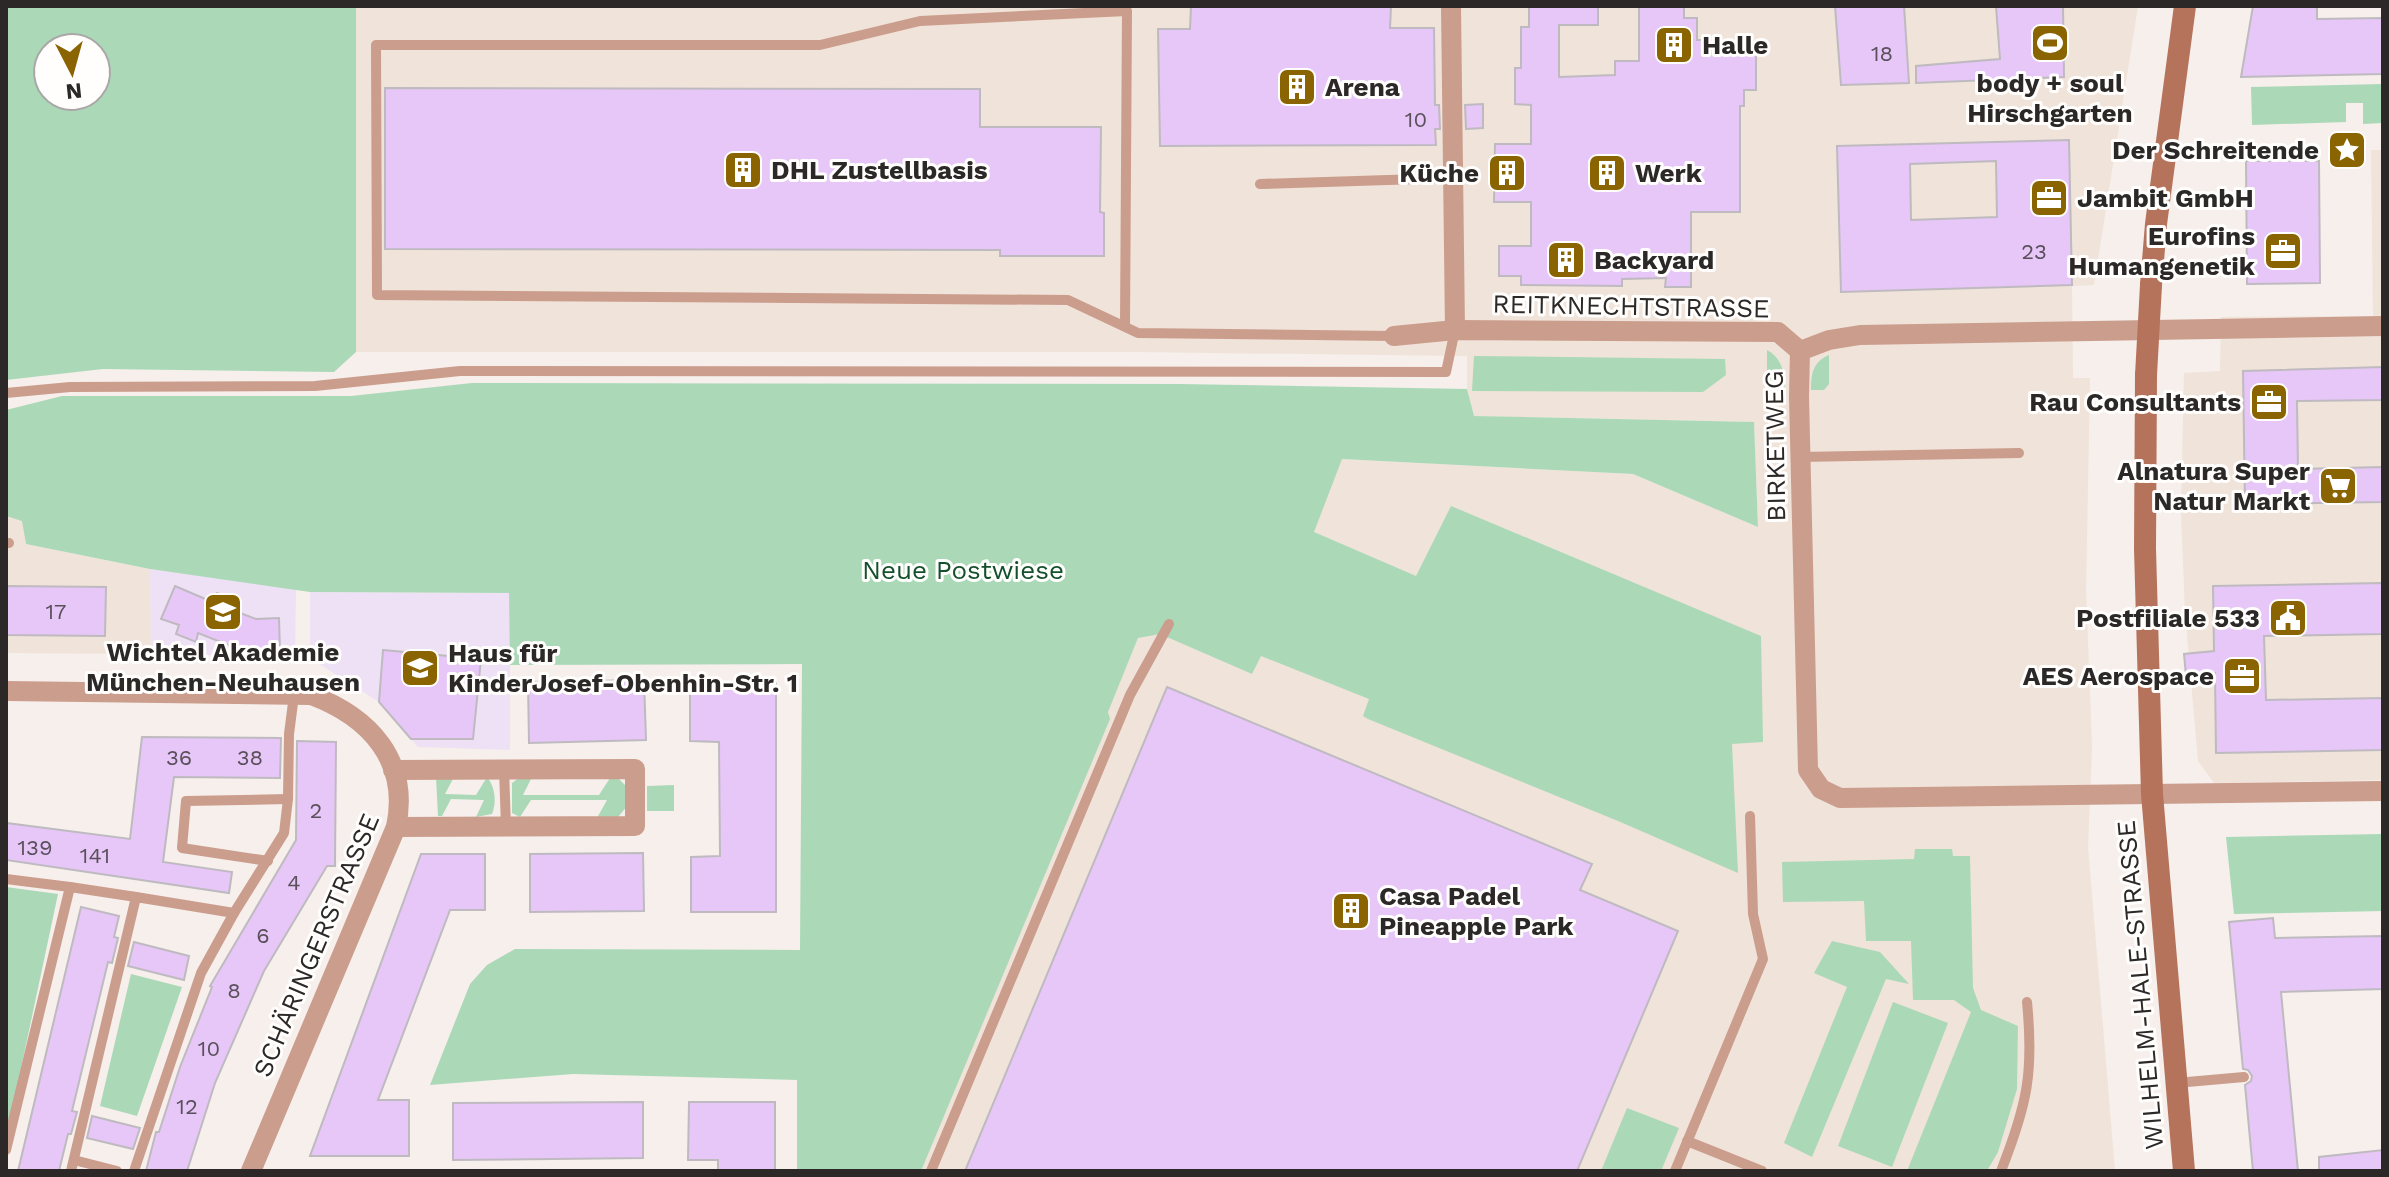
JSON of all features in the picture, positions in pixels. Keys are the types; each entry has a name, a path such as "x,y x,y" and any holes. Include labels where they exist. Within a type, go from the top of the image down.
{"main road":[{"name":"WILHELM-HALE-STRASSE","path":"2184,1171 2152,794 2145,549 2146,375 2151,285 2156,224 2185,6"}],"street":[{"name":"REITKNECHTSTRASSE","path":"1451,6 1455,330"},
{"name":"BIRKETWEG","path":"2383,326 1860,335 1829,340 1800,351 1808,770 1821,789 1840,798 2383,791"},
{"name":"REITKNECHTSTRASSE","path":"1394,336 1455,330 1778,332 1800,351"},
{"name":"SCHÄRINGERSTRASSE","path":"6,691 311,695 334,703 355,716 372,731 385,749 393,770 400,807 396,827 251,1171"},
{"path":"393,770 635,769 635,826 396,827"}],"lane":[{"path":"1125,325 1127,11 920,21 820,45 376,45 377,295 1068,300 1138,333 1394,336"},
{"path":"1260,184 1451,178"},
{"path":"6,393 70,387 315,386 460,371 1446,372 1455,330"},
{"path":"1800,457 2019,453"},
{"path":"931,1171 1130,695 1169,624"},
{"path":"134,1171 201,973 284,833 289,734 295,693"},
{"path":"504,769 506,827"},
{"path":"268,861 182,848 186,801 288,799"},
{"path":"1675,1171 1763,959 1753,914 1750,816"},
{"path":"6,879 234,913"},
{"path":"6,1150 70,887"},
{"path":"117,1171 72,1166 136,897"},
{"path":"2001,1171 2019,1126 2029,1081 2027,1002"},
{"path":"2176,1083 2244,1077"},
{"path":"1687,1141 1762,1171"}],"shaded area":[{"path":"356,6 2138,6 2094,285 2072,286 2073,378 2090,378 2086,590 2092,747 2088,847 2115,1171 918,1171 1143,626 1342,459 1633,474 1758,527 1754,422 1473,416 1467,389 1467,356 1137,352 356,352"},
{"path":"2371,150 2383,150 2383,780 2214,783 2198,761 2185,612 2181,512 2184,373 2220,371 2221,317 2373,316"},
{"path":"6,516 23,521 26,544 150,569 151,654 6,653"},
{"name":"Wichtel Akademie München-Neuhausen","path":"150,569 296,589 295,656 151,654"},
{"name":"Haus für KinderJosef-Obenhin-Str. 1","path":"310,592 510,593 510,750 418,747 379,702 310,658"}],"green space":[{"path":"6,6 356,6 356,352 334,372 103,369 6,380"},
{"path":"2382,84 2383,123 2363,124 2363,103 2346,103 2346,122 2252,125 2251,87"},
{"path":"1767,350 1779,362 1785,390 1772,391 1767,387"},
{"path":"1829,355 1829,384 1824,390 1811,390 1814,369 1819,361"},
{"path":"1474,356 1725,359 1726,375 1703,392 1472,391"},
{"name":"Neue Postwiese","path":"472,383 1179,384 1467,389 1474,416 1754,422 1758,527 1633,474 1342,459 1314,532 1416,576 1451,506 1761,636 1763,742 1732,744 1738,873 1368,719 1363,716 1369,699 1261,656 1252,674 1160,634 1138,638 1108,712 1110,719 921,1171 797,1171 797,1080 573,1074 430,1085 470,984 487,965 515,949 800,950 802,664 510,665 509,593 310,592 150,569 26,544 22,521 6,516 6,410 62,396 351,396"},
{"path":"436,777 454,777 445,794 476,795 487,777 494,795 492,814 476,817 484,800 451,799 442,816 438,816"},
{"path":"532,777 523,795 599,795 610,778 618,778 628,788 628,805 618,817 597,818 607,800 531,800 520,817 512,813 512,783 519,778"},
{"path":"674,785 674,811 647,811 647,786"},
{"path":"2383,834 2383,911 2234,914 2226,837"},
{"path":"1915,849 1952,849 1953,856 1970,856 1973,988 1981,1010 2018,1026 2017,1089 1998,1152 1987,1171 1907,1171 1971,1012 1954,1000 1913,1000 1911,941 1866,941 1864,901 1783,902 1782,862 1914,859"},
{"path":"6,887 58,894 6,1139"},
{"path":"1832,941 1880,952 1909,984 1886,979 1812,1157 1784,1143 1847,987 1814,973"},
{"path":"131,974 182,987 137,1116 100,1106"},
{"path":"1893,1002 1948,1023 1892,1167 1838,1146"},
{"path":"1627,1108 1679,1128 1661,1171 1601,1171"}],"building":[{"name":"Arena","path":"1191,6 1391,6 1390,28 1434,28 1435,105 1439,105 1440,129 1435,129 1436,145 1160,146 1158,29 1190,29"},
{"path":"1529,6 1598,6 1598,25 1559,25 1559,77 1615,75 1615,61 1639,61 1639,6 1684,6 1684,18 1697,18 1697,40 1709,40 1709,50 1756,50 1756,90 1744,90 1744,106 1740,106 1740,212 1691,212 1691,287 1665,287 1666,278 1622,279 1622,286 1521,285 1521,276 1499,276 1499,246 1531,246 1531,202 1494,202 1495,144 1531,144 1531,105 1515,104 1515,68 1521,68 1521,27 1529,27"},
{"path":"1835,6 1904,6 1909,83 1841,85"},
{"path":"1996,6 2063,6 2064,77 1916,83 1916,66 2000,59"},
{"path":"2253,6 2317,6 2317,19 2383,18 2383,74 2241,77"},
{"name":"DHL Zustellbasis","path":"385,88 980,89 980,127 1101,127 1100,212 1104,213 1104,256 1000,256 1000,250 385,249"},
{"path":"1483,104 1483,128 1466,129 1465,105"},
{"path":"2069,140 2072,285 1841,292 1837,146","holes":["1996,161 1997,217 1911,220 1910,164"]},
{"path":"2246,161 2319,161 2320,283 2247,284"},
{"path":"2383,367 2383,400 2297,401 2298,469 2383,467 2383,502 2245,504 2243,371"},
{"path":"2383,583 2383,634 2264,636 2266,700 2383,698 2383,750 2216,753 2215,673 2186,676 2184,654 2214,651 2213,586"},
{"path":"6,586 106,587 105,636 6,635"},
{"path":"175,586 210,601 217,593 235,601 235,611 256,619 279,618 280,651 246,652 198,633 196,642 176,634 179,625 161,619"},
{"path":"383,650 481,659 473,739 411,739 379,702"},
{"path":"644,680 646,740 529,743 528,682"},
{"path":"690,683 776,683 776,912 691,912 691,857 720,856 719,742 690,741"},
{"name":"Casa Padel Pineapple Park","path":"1167,687 1592,864 1580,890 1678,931 1577,1171 965,1171"},
{"path":"142,737 281,738 280,778 174,777 163,862 232,872 229,893 6,860 6,823 130,839"},
{"path":"297,741 336,742 335,866 327,866 264,971 215,1083 187,1171 146,1171 156,1132 159,1132 210,986 296,840"},
{"path":"643,853 644,911 530,912 530,854"},
{"path":"421,854 485,854 485,910 450,910 378,1100 409,1100 409,1156 310,1156"},
{"path":"81,907 119,916 112,963 108,962 72,1111 77,1112 59,1171 18,1171"},
{"path":"2273,918 2275,938 2383,936 2383,989 2281,992 2298,1171 2253,1171 2245,1085 2252,1076 2243,1069 2229,922"},
{"path":"134,942 189,956 184,980 128,966"},
{"path":"643,1102 643,1158 453,1160 453,1103"},
{"path":"689,1102 775,1102 775,1171 718,1171 718,1160 688,1160"},
{"path":"92,1116 140,1128 133,1149 87,1138"},
{"path":"2383,1150 2383,1171 2319,1171 2319,1157"}],"place":[{"name":"body + soul Hirschgarten","path":"2050,43"},
{"name":"Halle","path":"1674,45"},
{"name":"Arena","path":"1297,87"},
{"name":"Der Schreitende","path":"2347,150"},
{"name":"DHL Zustellbasis","path":"743,170"},
{"name":"Küche","path":"1507,173"},
{"name":"Werk","path":"1607,173"},
{"name":"Jambit GmbH","path":"2049,198"},
{"name":"Eurofins Humangenetik","path":"2283,251"},
{"name":"Backyard","path":"1566,260"},
{"name":"Rau Consultants","path":"2269,402"},
{"name":"Alnatura Super Natur Markt","path":"2338,486"},
{"name":"Wichtel Akademie München-Neuhausen","path":"223,612"},
{"name":"Postfiliale 533","path":"2288,618"},
{"name":"Haus für KinderJosef-Obenhin-Str. 1","path":"420,668"},
{"name":"AES Aerospace","path":"2242,676"},
{"name":"Casa Padel Pineapple Park","path":"1351,911"}]}
